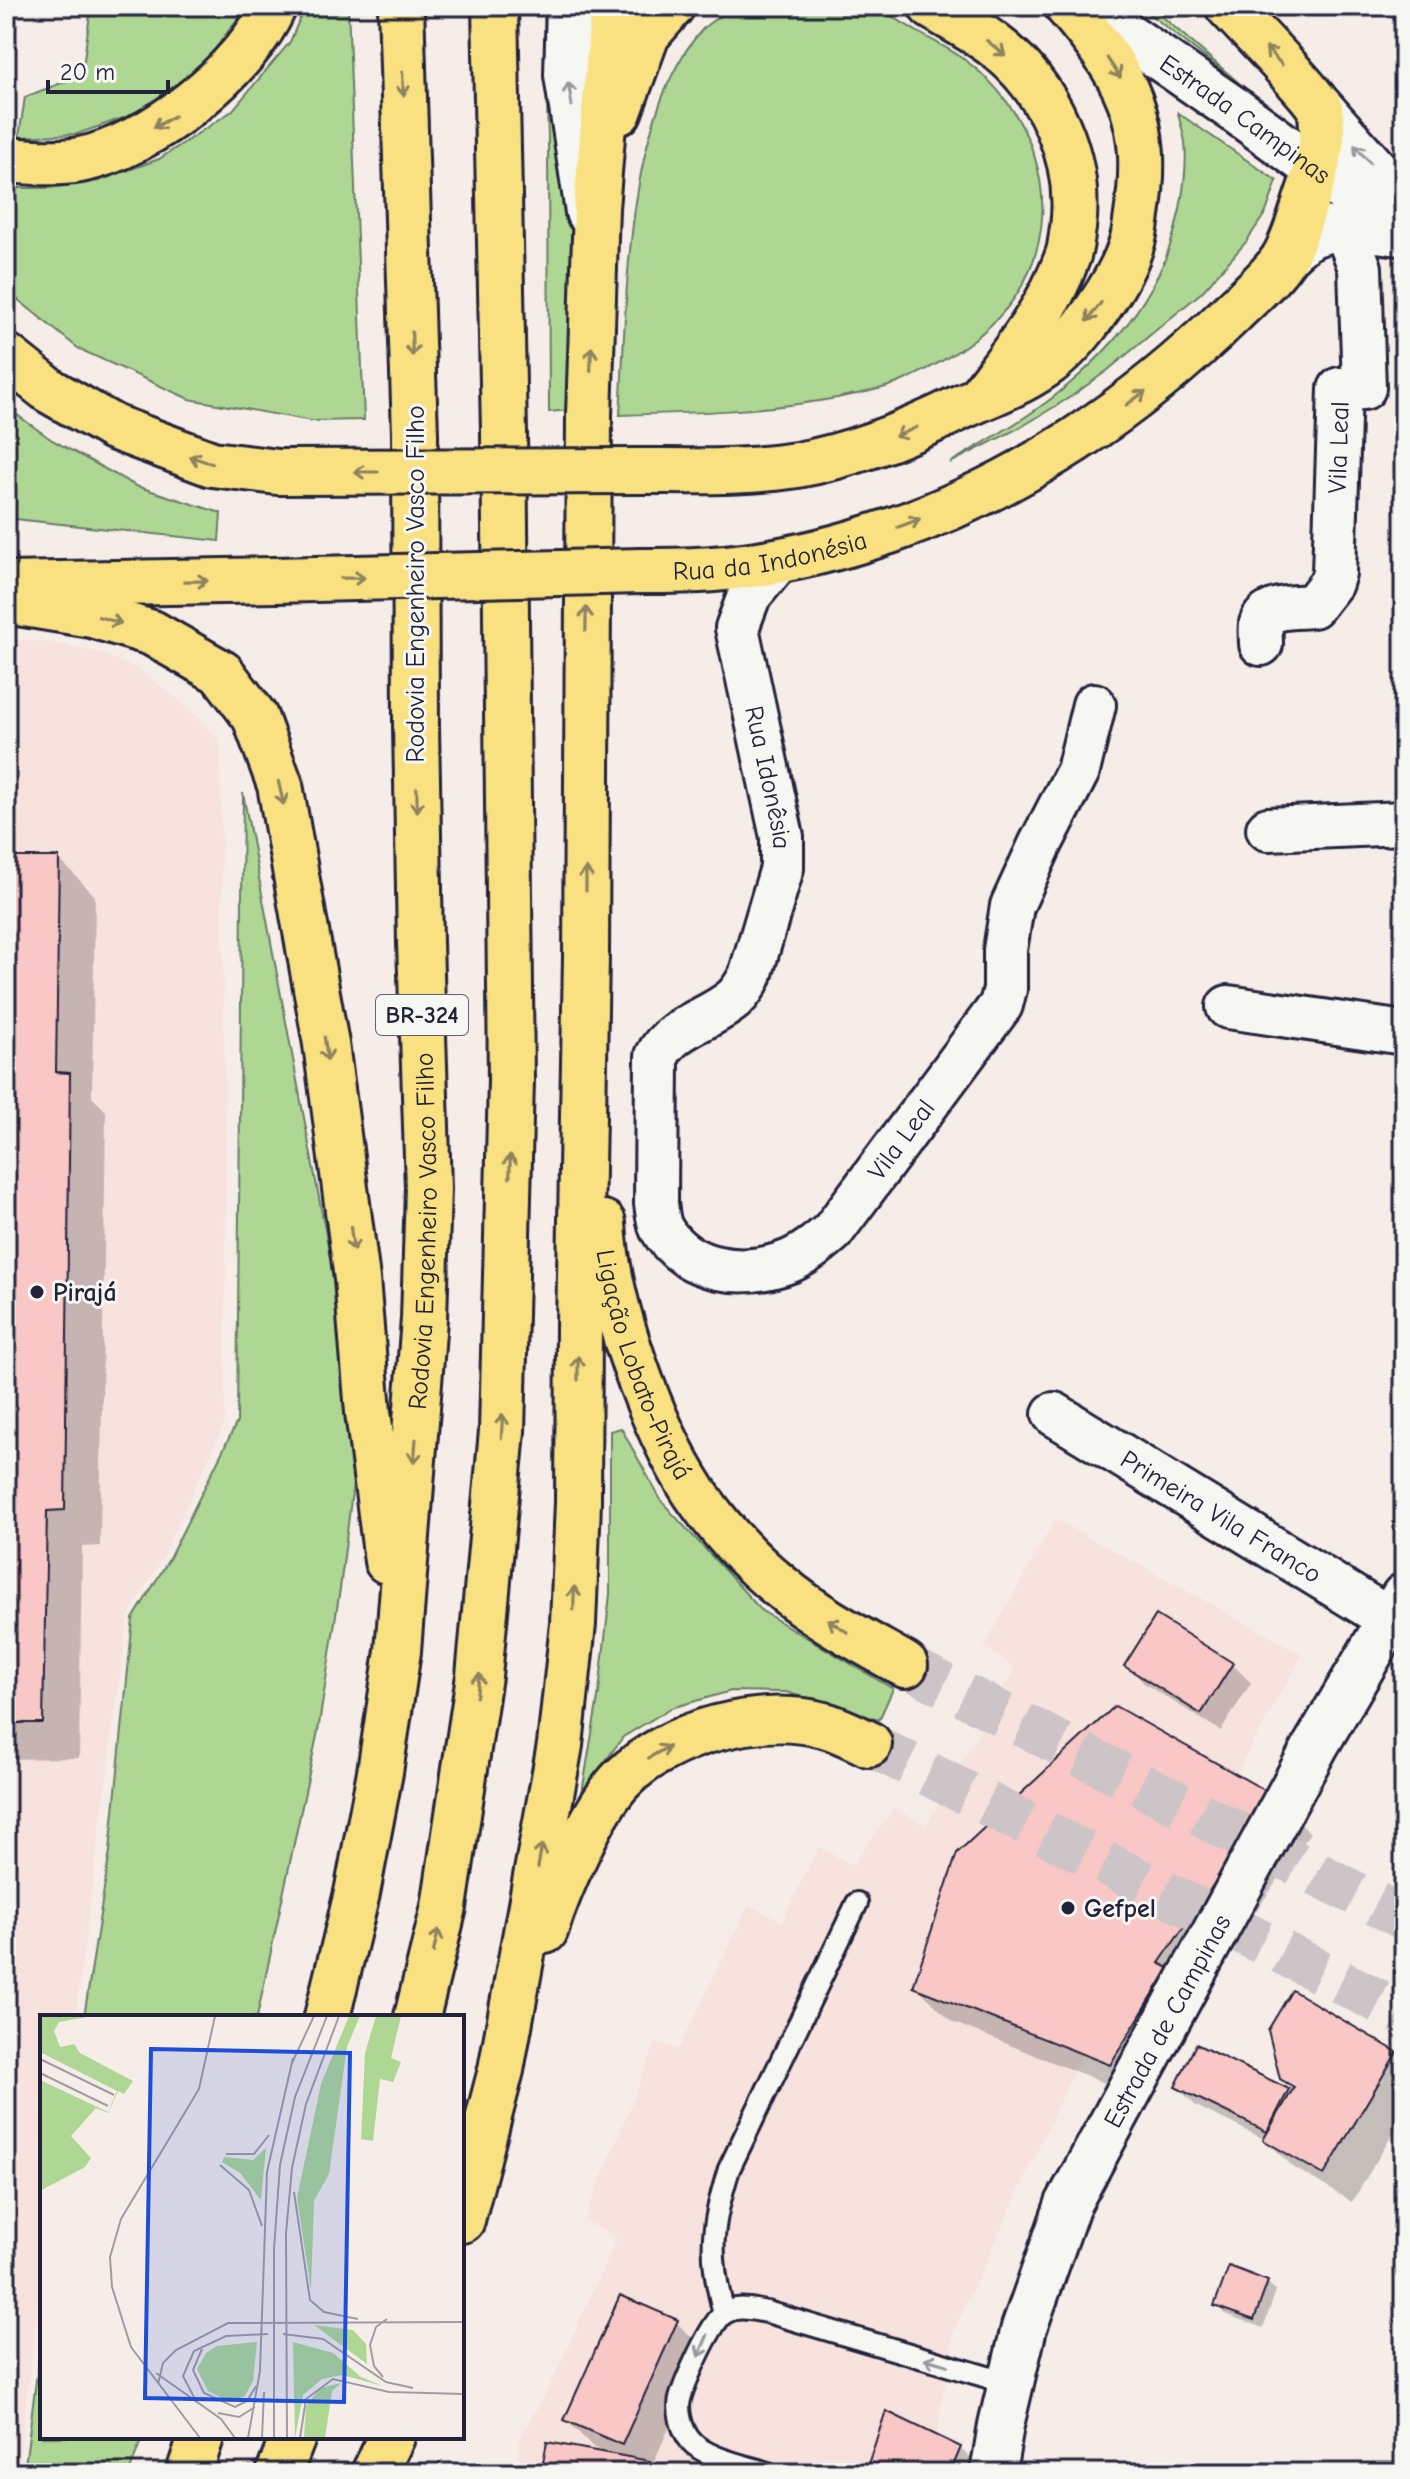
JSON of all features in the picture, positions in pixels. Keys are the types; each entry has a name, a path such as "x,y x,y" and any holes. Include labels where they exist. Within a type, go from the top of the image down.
{"main road":[{"path":"6,160 81,160 125,144 181,113 231,68 268,19 274,6"},
{"name":"Rodovia Engenheiro Vasco Filho","path":"327,2015 357,1893 380,1772 398,1651 424,1319 428,1188 416,743 415,434 401,6"},
{"path":"417,2015 444,1907 479,1676 502,1431 511,1064 504,416 495,6"},
{"path":"569,6 567,75 594,254"},
{"path":"501,2070 560,1745 573,1624 578,1502 586,957 588,510 594,254 613,6"},
{"path":"596,208 622,98 647,35 672,6"},
{"path":"931,6 994,45 1032,80 1057,123 1072,167 1075,209 1069,255 1051,296 1028,335 977,400"},
{"path":"6,356 50,391 113,427 212,464 278,472 746,470 797,465 890,440 1012,386 1047,364 1097,310 1118,276 1133,239 1142,166 1138,119 1122,79 1089,31 1067,6"},
{"name":"Estrada Campinas","path":"1085,6 1317,171 1404,223"},
{"name":"Estrada Campinas","path":"1228,6 1320,107 1404,223"},
{"name":"Rua da Indonésia","path":"6,585 712,569 779,560 891,530 1013,478 1115,413 1195,349 1285,256 1317,171 1322,142 1320,107"},
{"path":"1285,256 1306,238 1345,228 1404,223"},
{"path":"6,601 92,615 152,633 222,673 255,717 280,785 326,1044 357,1279 368,1412 398,1651"},
{"name":"Ligação Lobato-Pirajá","path":"586,957 604,1245 608,1270 635,1360 661,1428 695,1492 736,1545 782,1588 848,1633 905,1665"},
{"name":"Estrada de Campinas","path":"993,2473 1024,2328 1068,2204 1316,1745 1397,1608"},
{"path":"464,2212 501,2070 550,1916 577,1853 603,1805 622,1780 642,1762 668,1747 701,1733 740,1723 806,1721 826,1725 869,1744"},
{"path":"189,2473 200,2439"},
{"path":"279,2473 292,2439"},
{"path":"374,2473 391,2439"},
{"path":"388,2473 397,2439"}],"street":[{"name":"Vila Leal","path":"1261,644 1261,623 1267,614 1273,610 1313,606 1331,583 1334,573 1340,389 1364,388 1360,268 1345,228"},
{"name":"Rua Idonêsia","path":"657,1056 664,1041 735,999 744,987 782,868 782,837 738,633 749,596 779,560"},
{"name":"Vila Leal","path":"657,1056 656,1203 660,1225 673,1244 694,1260 718,1269 742,1271 792,1260 811,1250 832,1232 1001,1005 1012,906 1078,771 1094,705"},
{"path":"1268,829 1404,823"},
{"path":"1228,1007 1404,1033"},
{"name":"Primeira Vila Franco","path":"1054,1414 1397,1608"}],"lane":[{"path":"724,2313 715,2278 712,2245 717,2208 729,2169 857,1903"},
{"path":"768,2473 713,2456 691,2441 681,2422 680,2400 711,2327 724,2313 743,2308 767,2312 1011,2384"}],"shaded area":[{"path":"6,638 49,642 100,653 138,669 183,703 220,740 226,1174 225,1422 162,1559 128,1616 75,2015 40,2015 40,2292 17,2473 6,2473"},
{"path":"1055,1519 1303,1654 1100,2015 954,2331 930,2473 516,2473 521,2434 547,2392 617,2238 584,2221 656,2042 678,2050 749,1905 782,1921 819,1846 852,1865 894,1808 926,1825 1015,1668 984,1647"}],"green space":[{"path":"91,6 247,6 212,53 172,93 126,117 77,134 19,137 25,97 82,75"},
{"path":"305,6 348,6 364,420 312,421 189,399 79,349 6,290 6,188 50,188 99,181 159,159 232,111 290,42"},
{"path":"544,6 590,6 571,277 570,410 549,412 548,139"},
{"path":"737,6 872,6 965,60 1008,103 1034,156 1041,185 1042,215 1038,245 1018,292 993,323 961,349 899,382 837,398 783,406 620,415 634,213 657,111 676,67 702,30"},
{"path":"1139,6 1150,6 1246,89"},
{"path":"1178,113 1277,181 1266,212 1246,242 1202,292 1108,370 1023,426 950,463 1054,397 1110,345 1144,299 1169,249 1183,191 1186,149"},
{"path":"6,407 52,440 136,486 221,513 219,541 6,518"},
{"path":"243,793 346,1328 358,1443 340,1589 318,1731 257,2015 84,2015 110,1851 133,1619 168,1561 237,1422"},
{"path":"621,1428 662,1502 762,1611 893,1689 879,1720 786,1692 731,1691 671,1708 623,1737 582,1793 599,1692 610,1594 610,1431"},
{"path":"40,2350 40,2439 141,2439 129,2473 24,2473"}],"building":[{"name":"Pirajá","path":"6,857 59,857 56,1072 70,1073 65,1510 47,1511 43,1723 6,1723"},
{"path":"1156,1615 1233,1663 1201,1714 1124,1666"},
{"name":"Gefpel","path":"1115,1706 1275,1796 1159,1963 1169,1968 1110,2065 913,1987 957,1853"},
{"path":"1292,1990 1397,2052 1324,2175 1263,2140 1294,2087 1280,2079 1268,2030"},
{"path":"1196,2044 1289,2089 1267,2132 1175,2087"},
{"path":"1229,2266 1268,2281 1254,2320 1214,2306"},
{"path":"620,2295 678,2320 622,2445 564,2420"},
{"path":"886,2411 961,2447 950,2473 865,2473"},
{"path":"547,2442 650,2461 648,2473 541,2473"}],"tunnel":[{"path":"905,1665 1404,1918"},
{"path":"869,1744 1404,2014"}],"place":[{"name":"Pirajá","path":"37,1292"},
{"name":"Gefpel","path":"1068,1908"}]}
